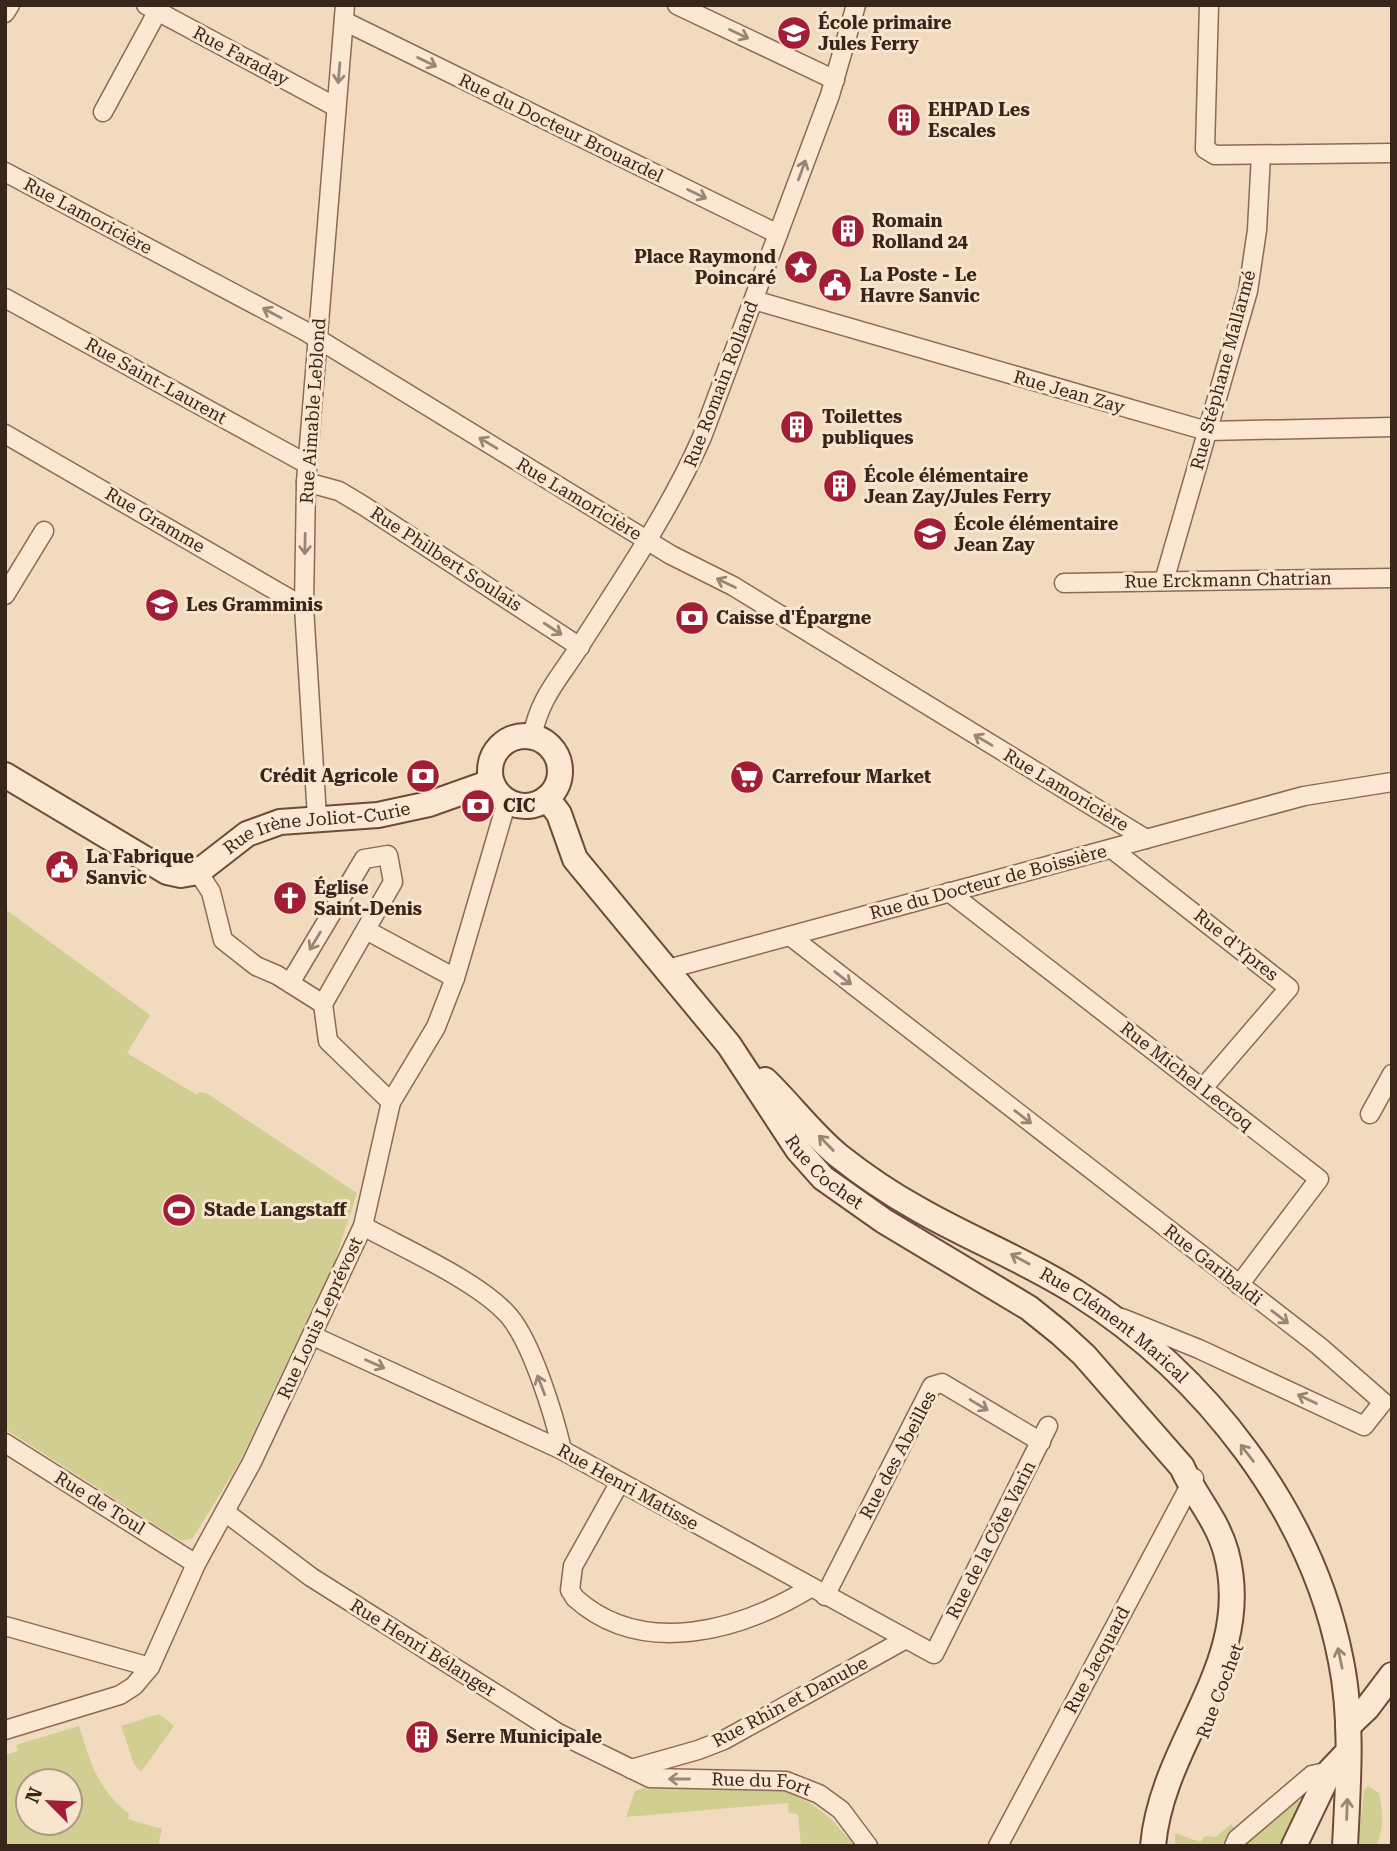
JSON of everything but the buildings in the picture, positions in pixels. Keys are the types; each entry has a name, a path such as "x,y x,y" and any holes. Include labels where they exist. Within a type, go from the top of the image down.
{"street":[{"path":"5,13 9,5"},
{"path":"677,5 835,80"},
{"name":"Rue Romain Rolland","path":"532,737 543,698 580,647 680,487 754,300 835,80 856,5"},
{"path":"1209,5 1205,149 1215,155 1392,153"},
{"path":"103,111 155,7"},
{"name":"Rue Faraday","path":"155,7 336,107"},
{"name":"Rue Aimable Leblond","path":"317,817 304,607 307,473 344,13"},
{"name":"Rue du Docteur Brouardel","path":"344,13 778,234"},
{"name":"Rue Stéphane Mallarmé","path":"1164,581 1248,291 1257,230 1261,155"},
{"name":"Rue Lamoricière","path":"5,172 318,339 694,568 733,586 1146,839"},
{"name":"Rue Saint-Laurent","path":"5,298 307,473"},
{"name":"Rue Jean Zay","path":"754,300 1207,431 1392,427"},
{"name":"Rue Gramme","path":"5,434 304,607"},
{"name":"Rue Philbert Soulais","path":"307,473 365,506 580,647"},
{"path":"5,595 44,531"},
{"name":"Rue Erckmann Chatrian","path":"1064,583 1392,578"},
{"path":"532,737 549,746 559,763 558,782 547,798 528,806 508,801 496,791 491,782 490,764 498,748 512,738 532,737"},
{"name":"Rue Irène Joliot-Curie","path":"198,872 247,834 280,822 317,817 378,815 429,804 491,782"},
{"name":"Rue du Docteur de Boissière","path":"668,969 1304,796 1392,782"},
{"path":"8,783 167,872 181,875 198,872 211,892 223,940 256,966 323,1004"},
{"name":"Rue Cochet","path":"547,798 559,814 575,859 729,1045 798,1150 823,1178 884,1222 1029,1308 1060,1333 1084,1355 1189,1476 1220,1503 1233,1530 1240,1555 1244,1587 1243,1625 1234,1663 1161,1836"},
{"name":"Rue Louis Leprévost","path":"150,1667 196,1563 225,1512 313,1336 363,1226 391,1102 436,1027 455,978 508,801"},
{"name":"Rue d'Ypres","path":"1112,849 1289,988 1203,1088"},
{"path":"290,983 364,859 388,855 393,882 323,1004 328,1041 391,1102"},
{"name":"Rue Michel Lecroq","path":"949,892 1319,1179 1239,1285"},
{"path":"366,930 455,978"},
{"name":"Rue Garibaldi","path":"790,936 1319,1346 1383,1402 1364,1426 1199,1349 1101,1310"},
{"name":"Rue Clément Marical","path":"729,1045 838,1155 918,1209 1021,1259 1101,1310 1165,1359 1251,1456 1303,1542 1317,1572 1342,1662 1348,1726"},
{"path":"1370,1114 1392,1074"},
{"path":"363,1226 451,1275 498,1306 520,1330 556,1423 562,1450"},
{"name":"Rue Henri Matisse","path":"313,1336 562,1450 934,1654"},
{"name":"Rue des Abeilles","path":"818,1592 932,1386 942,1383 1044,1434"},
{"name":"Rue de la Côte Varin","path":"934,1654 1044,1434"},
{"name":"Rue de Toul","path":"5,1443 196,1563"},
{"name":"Rue Jacquard","path":"998,1846 1189,1476"},
{"path":"620,1482 573,1566 570,1578 575,1598 604,1618 637,1630 665,1635 696,1633 818,1592"},
{"name":"Rue Henri Bélanger","path":"225,1512 311,1577 558,1733 631,1769"},
{"path":"5,1626 150,1667 134,1686 120,1695 5,1730"},
{"name":"Rue Rhin et Danube","path":"631,1769 698,1751 724,1740 906,1639"},
{"path":"1345,1846 1348,1726 1367,1708 1392,1675"},
{"path":"1294,1846 1330,1771 1348,1752"},
{"name":"Rue du Fort","path":"631,1769 658,1779 786,1781 819,1794 841,1810 868,1846"},
{"path":"1234,1846 1237,1839 1312,1775 1330,1771"}],"shaded area":[{"name":"Stade Langstaff","path":"5,909 150,1015 127,1053 197,1095 200,1092 208,1094 357,1193 334,1264 239,1463 193,1538 181,1541 5,1429"},
{"path":"159,1714 174,1726 141,1772 134,1764 121,1726"},
{"path":"79,1726 91,1763 102,1785 129,1814 128,1819 162,1829 158,1846 5,1846 5,1755 18,1751 16,1745"},
{"path":"1368,1786 1379,1793 1382,1827 1376,1846 1358,1846 1364,1790"},
{"path":"643,1788 784,1791 810,1803 830,1818 855,1846 801,1846 798,1814 789,1813 788,1803 626,1817 635,1791"},
{"path":"1295,1799 1302,1803 1282,1846 1244,1846"},
{"path":"1231,1824 1234,1828 1222,1846 1175,1846 1175,1833 1200,1842 1205,1836 1216,1837"}],"place":[{"name":"École primaire Jules Ferry","path":"794,33"},
{"name":"EHPAD Les Escales","path":"904,120"},
{"name":"Romain Rolland 24","path":"848,231"},
{"name":"Place Raymond Poincaré","path":"801,267"},
{"name":"La Poste - Le Havre Sanvic","path":"835,285"},
{"name":"Toilettes publiques","path":"797,427"},
{"name":"École élémentaire Jean Zay/Jules Ferry","path":"840,486"},
{"name":"École élémentaire Jean Zay","path":"930,534"},
{"name":"Les Gramminis","path":"162,605"},
{"name":"Caisse d'Épargne","path":"692,618"},
{"name":"Crédit Agricole","path":"423,776"},
{"name":"Carrefour Market","path":"747,777"},
{"name":"CIC","path":"478,806"},
{"name":"La Fabrique Sanvic","path":"62,867"},
{"name":"Église Saint-Denis","path":"290,898"},
{"name":"Stade Langstaff","path":"179,1210"},
{"name":"Serre Municipale","path":"422,1737"}]}
